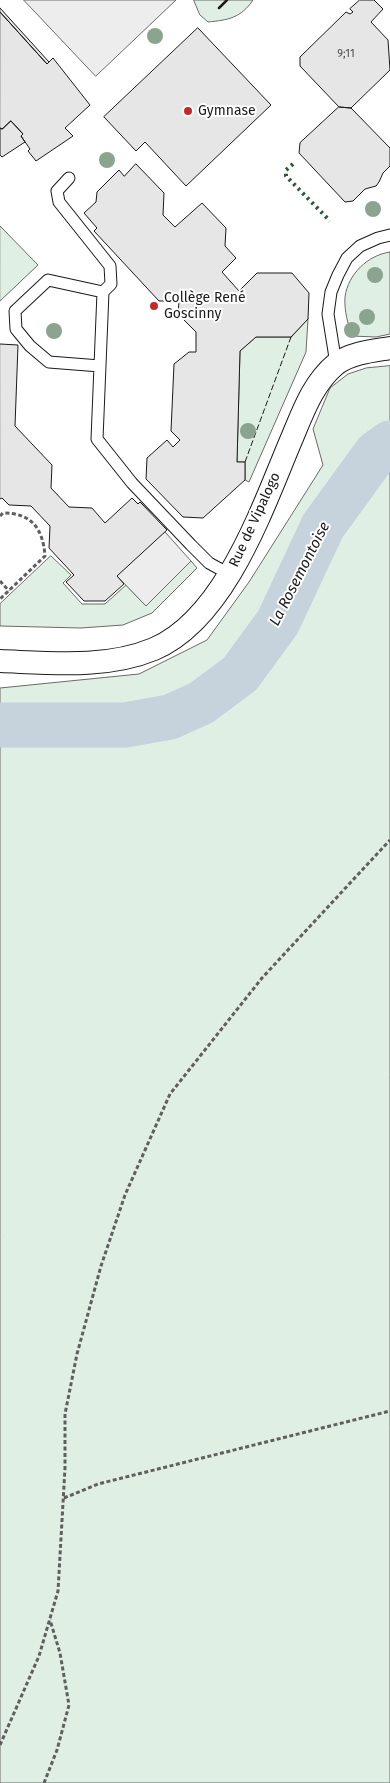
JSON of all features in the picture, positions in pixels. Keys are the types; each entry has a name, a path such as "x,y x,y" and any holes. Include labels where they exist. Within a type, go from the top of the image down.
{"street":[{"name":"Rue de Vipalogo","path":"0,661 82,664 133,656 171,640 201,613 229,574 250,538 308,400 323,377 344,359 390,348"}],"lane":[{"path":"69,178 57,191 59,202 110,266 111,284 103,292 97,439 132,483 209,564 229,574"},
{"path":"336,364 328,314 331,292 338,275 347,258 360,246 390,235"},
{"path":"100,366 49,362 30,346 16,328 16,311 48,280 103,292"}],"path":[{"path":"0,516 3,513 17,513 28,518 40,531 44,542 45,556 0,599"},
{"path":"0,581 9,591"},
{"path":"0,1745 39,1656 58,1592 64,1498 65,1414 77,1354 101,1266 125,1195 170,1094 262,978 390,840"},
{"path":"64,1498 98,1484 390,1411"},
{"path":"44,1783 57,1750 68,1705 60,1654 50,1619"}],"green space":[{"path":"194,0 253,0 244,11 234,17 208,22 200,15"},
{"path":"0,226 38,265 0,301"},
{"path":"390,252 390,334 376,337 352,336 345,302 350,281 367,261"},
{"path":"308,319 306,352 249,482 245,480 245,462 237,462 240,351 256,337 291,337"},
{"path":"390,366 390,1783 0,1783 0,688 139,674 207,640 249,582 323,465 313,429 330,388 348,374 366,368"},
{"path":"51,556 71,575 63,583 82,604 105,604 126,585 146,606 191,561 197,568 152,613 123,625 81,628 0,626 0,604"}],"shaded area":[{"path":"24,0 176,0 96,76"},
{"path":"165,532 191,561 146,606 117,576"}],"building":[{"path":"360,0 374,0 383,9 371,22 388,40 390,70 351,108 339,107 300,66 300,57 346,12 350,14 353,12 350,9"},
{"path":"0,8 49,62 47,64 0,12"},
{"path":"0,12 47,64 53,58 90,105 65,128 73,136 36,161 28,151 30,149 21,136 23,134 11,121 2,129 0,128"},
{"name":"Gymnase","path":"198,28 271,105 186,186 145,142 136,151 104,117"},
{"path":"339,107 351,108 390,148 390,166 383,173 376,186 365,189 353,201 345,202 299,153 300,143"},
{"path":"11,121 23,134 21,136 25,142 2,157 0,155 0,128 2,129"},
{"path":"136,164 164,193 163,215 175,227 202,203 226,228 225,246 236,258 222,272 239,291 257,273 292,273 309,293 308,319 291,337 256,337 240,351 237,462 245,462 245,480 203,518 183,517 146,479 147,458 167,440 173,447 180,440 171,431 174,364 189,352 196,352 196,332 178,314 179,301 159,301 94,231 97,228 84,213 96,202 97,192 119,170 124,176"},
{"path":"0,344 18,345 15,426 52,465 51,488 69,507 92,508 105,523 132,498 138,504 140,502 167,530 117,576 124,584 105,601 84,601 66,582 74,575 49,548 50,526 31,506 9,505 2,498 0,499"}],"waterway":[{"name":"La Rosemontoise","path":"0,725 125,725 170,717 201,703 240,674 278,622 323,526 376,453 390,443"}],"hedge":[{"path":"293,164 286,170 286,176 330,221"}],"fence":[{"path":"245,462 291,337"}],"wall":[{"path":"219,8 227,0"}],"place":[{"name":"Gymnase","path":"188,111"},
{"name":"Collège René Goscinny","path":"154,306"}]}
